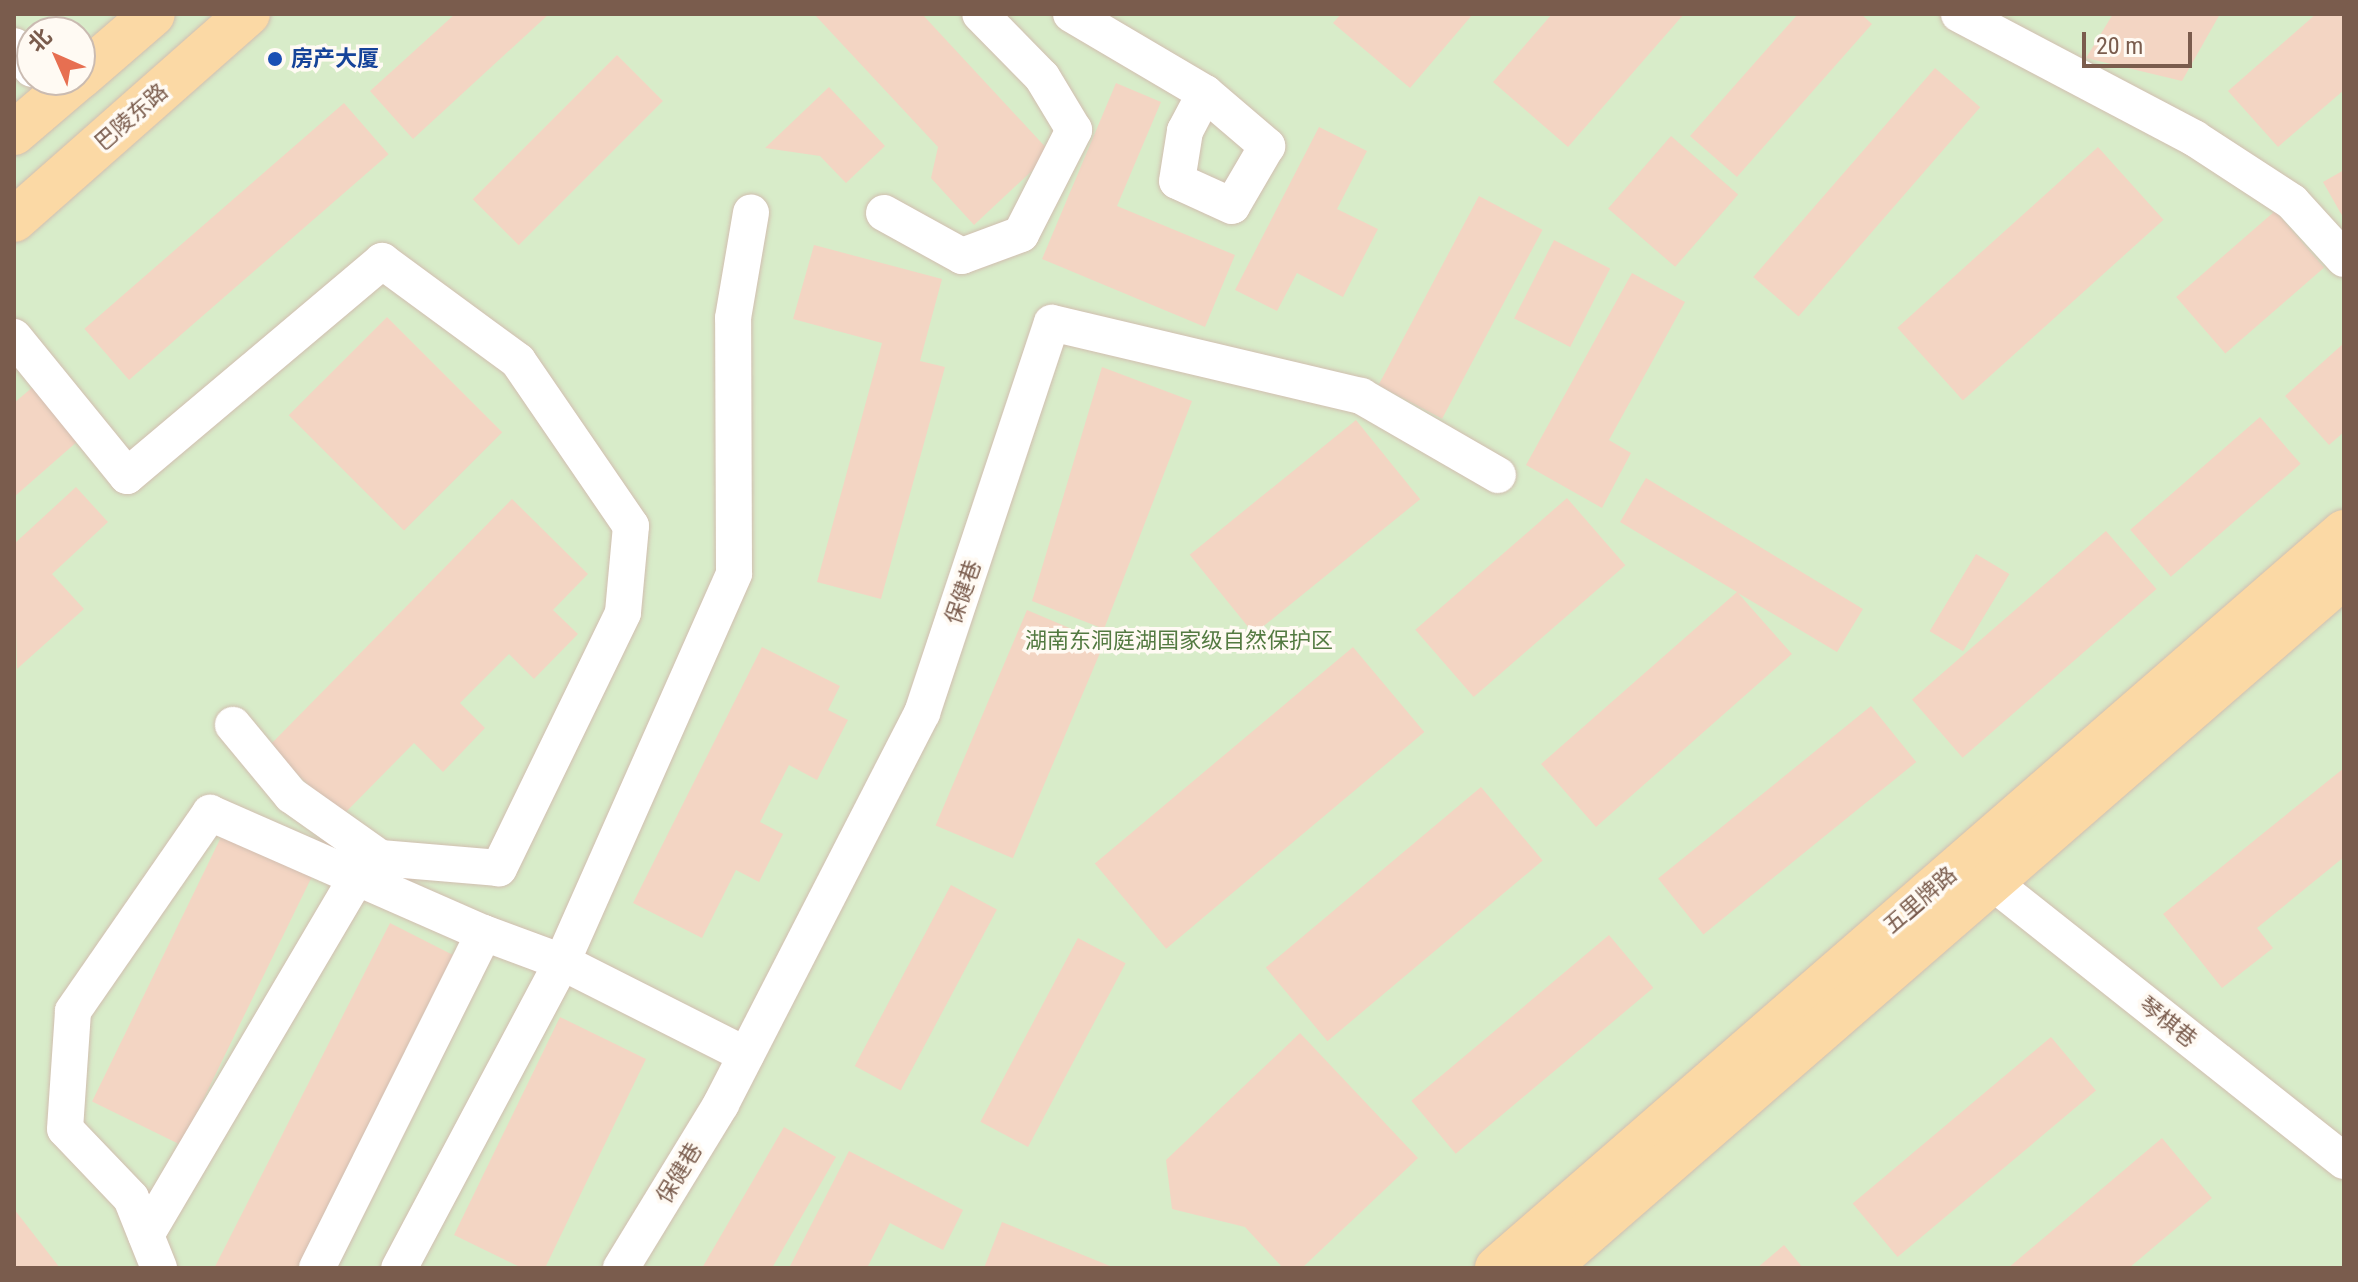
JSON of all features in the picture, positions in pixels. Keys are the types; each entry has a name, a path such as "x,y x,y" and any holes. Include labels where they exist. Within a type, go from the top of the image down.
{"main road":[{"path":"96,54 153,14"},
{"name":"巴陵东路","path":"14,220 248,14"},
{"path":"14,133 45,96"},
{"name":"五里牌路","path":"1497,1268 2344,532"},
{"name":"五里牌路","path":"1547,1268 2344,576"}],"street":[{"path":"884,213 962,256 1021,234 1074,130 1042,77 980,14"},
{"path":"1071,14 1205,93"},
{"path":"1959,14 2194,138 2292,202 2344,259"},
{"path":"399,1268 562,962 734,573 733,318 751,213"},
{"path":"14,337 127,476 382,261 518,361 631,526 623,613 499,868 380,858 291,795 233,725"},
{"name":"保健巷","path":"621,1268 746,1055 922,713 1052,323 1361,396 1498,475"},
{"path":"159,1268 131,1198 65,1129 73,1011 210,813 484,933 562,962 746,1055"},
{"path":"146,1235 357,877"},
{"name":"琴棋巷","path":"1992,882 2344,1161"},
{"path":"317,1268 484,933"}],"green space":[{"name":"湖南东洞庭湖国家级自然保护区","path":"14,14 2344,14 2344,1268 14,1268"}],"building":[{"path":"455,14 549,14 413,139 370,91"},
{"path":"814,14 922,14 1051,153 974,225 931,178 938,147"},
{"path":"1341,14 1473,14 1410,88 1333,23"},
{"path":"1552,14 1684,14 1568,147 1493,82"},
{"path":"1798,14 1861,14 1872,24 1737,177 1690,136"},
{"path":"2113,14 2220,14 2182,81 2086,58"},
{"path":"2316,14 2344,14 2344,90 2278,147 2228,91"},
{"path":"617,55 663,101 519,245 473,199"},
{"path":"1935,68 1980,107 1799,316 1753,277"},
{"path":"1116,83 1161,102 1117,206 1235,255 1205,327 1042,259"},
{"path":"829,87 885,146 846,183 820,156 765,148"},
{"path":"344,103 389,154 129,380 84,329"},
{"path":"1319,127 1367,151 1337,209 1378,229 1343,297 1297,273 1277,311 1235,290"},
{"path":"1671,136 1738,194 1675,267 1608,208"},
{"path":"2098,147 2164,220 1963,400 1897,328"},
{"path":"2344,170 2344,219 2323,182"},
{"path":"1479,196 1543,230 1442,419 1379,385"},
{"path":"2275,211 2324,268 2225,354 2176,297"},
{"path":"1554,240 1610,269 1570,347 1514,318"},
{"path":"814,245 942,279 920,361 945,367 881,599 817,582 882,343 793,319"},
{"path":"1632,273 1685,302 1609,440 1631,453 1602,508 1526,465"},
{"path":"387,317 502,432 404,531 289,415"},
{"path":"2344,343 2344,432 2329,445 2285,396"},
{"path":"1102,367 1192,401 1104,629 1032,601"},
{"path":"41,380 87,433 14,497 14,403"},
{"path":"2260,417 2301,464 2171,577 2130,530"},
{"path":"1356,420 1420,499 1254,634 1190,555"},
{"path":"1646,478 1863,609 1837,652 1738,593 1792,654 1596,827 1541,764 1737,592 1620,522"},
{"path":"76,487 108,522 52,574 84,609 17,669 14,544"},
{"path":"1567,498 1625,565 1474,697 1415,630"},
{"path":"512,499 588,574 553,610 578,634 534,679 509,654 460,703 485,728 443,772 414,743 341,817 269,746"},
{"path":"2106,531 2157,589 1963,758 1912,700"},
{"path":"1976,554 2009,574 1963,651 1930,631"},
{"path":"1027,610 1104,643 1013,858 936,825"},
{"path":"762,647 840,686 828,710 848,720 817,780 789,765 760,822 783,834 759,882 736,870 702,938 633,903"},
{"path":"1353,647 1424,732 1166,949 1095,864"},
{"path":"1871,706 1916,762 1703,934 1658,878"},
{"path":"2344,768 2344,857 2257,928 2273,948 2222,988 2163,914"},
{"path":"1481,787 1543,861 1327,1041 1266,968"},
{"path":"224,831 313,874 181,1145 92,1102"},
{"path":"951,885 997,909 901,1090 855,1066"},
{"path":"390,923 456,957 297,1268 214,1268"},
{"path":"1609,935 1653,988 1456,1154 1411,1101"},
{"path":"1078,938 1126,963 1028,1147 980,1122"},
{"path":"560,1017 646,1059 545,1268 522,1268 454,1235"},
{"path":"1300,1033 1418,1158 1302,1268 1283,1268 1245,1227 1172,1209 1166,1160"},
{"path":"2051,1037 2096,1091 1898,1257 1853,1203"},
{"path":"784,1127 836,1157 772,1268 702,1268"},
{"path":"2162,1138 2212,1198 2129,1268 2008,1268"},
{"path":"849,1151 963,1210 943,1250 890,1223 867,1268 789,1268"},
{"path":"14,1209 60,1268 14,1268"},
{"path":"1002,1222 1115,1268 984,1268"},
{"path":"1784,1245 1803,1268 1757,1268"}],"place":[{"name":"房产大厦","path":"275,59"}]}
